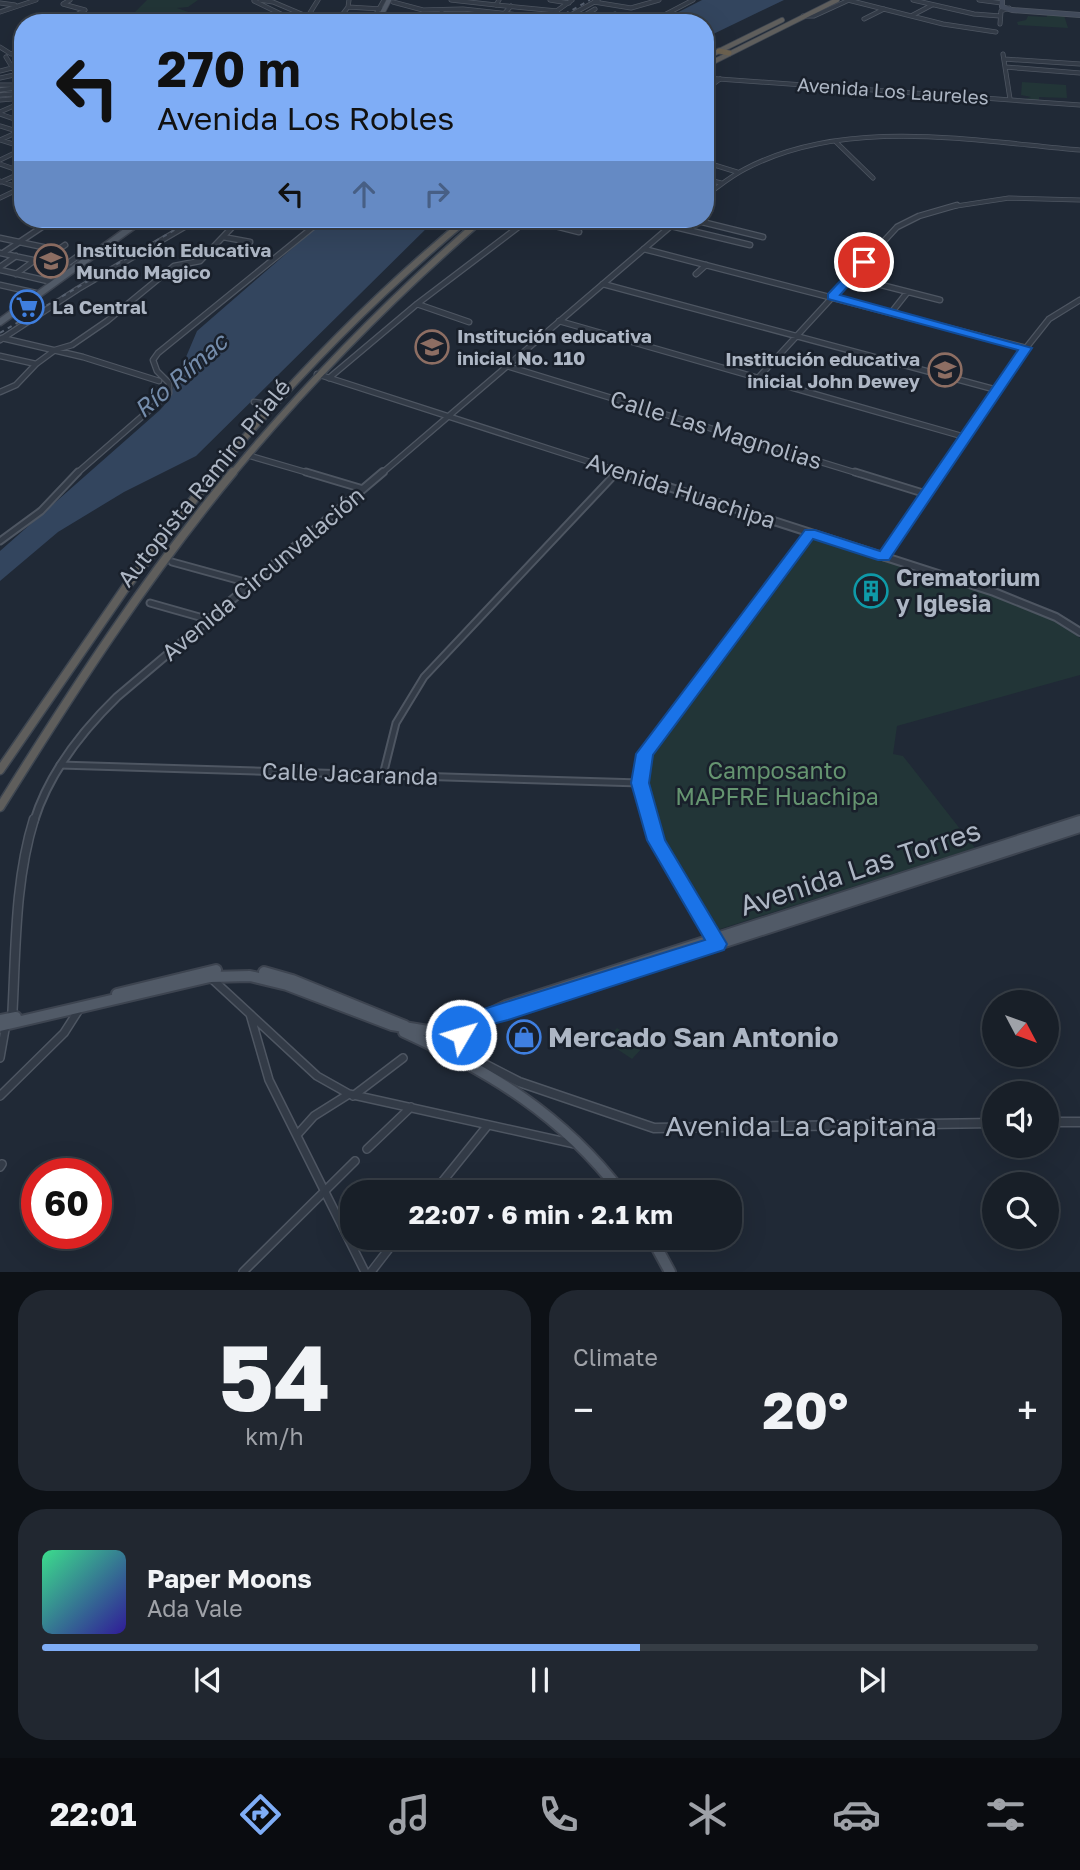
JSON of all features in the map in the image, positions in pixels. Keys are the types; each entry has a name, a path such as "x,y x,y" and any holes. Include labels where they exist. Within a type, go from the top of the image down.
{"highway":[{"path":"714,54 826,0"},
{"path":"714,61 838,0"},
{"path":"719,51 729,53"},
{"name":"Autopista Ramiro Prialé","path":"1,770 128,585 198,494 273,405 333,340 457,228"},
{"name":"Autopista Ramiro Prialé","path":"0,806 143,588 247,455 365,322 472,228"},
{"path":"317,374 312,368 333,340"}],"main road":[{"path":"1007,0 1004,5 1080,14"},
{"path":"381,12 392,1"},
{"path":"0,320 68,267 127,228"},
{"path":"0,320 128,228"},
{"name":"Avenida Las Torres","path":"6,1022 80,1008 210,977 244,974 270,978 391,1027 418,1031 446,1028 496,1012 508,1011 1080,821"},
{"name":"Avenida Las Torres","path":"716,942 1080,827"},
{"name":"Avenida Las Torres","path":"6,1022 188,975 242,969 285,977 418,1031"},
{"path":"465,1023 461,1038 471,1056"},
{"path":"391,1027 450,1054 501,1082 547,1114 585,1147 603,1164 613,1180"},
{"path":"446,1028 445,1042 450,1054"},
{"path":"658,1250 670,1272"}],"street":[{"path":"0,12 36,0"},
{"path":"69,0 63,4 85,10 78,14"},
{"path":"255,0 274,1 303,14"},
{"path":"255,0 281,14"},
{"path":"343,14 349,0"},
{"path":"348,7 381,12 384,0"},
{"path":"451,0 557,11"},
{"path":"496,5 499,0"},
{"path":"528,8 535,0"},
{"path":"550,0 571,1"},
{"path":"618,6 628,0"},
{"path":"570,14 596,1 636,7 659,0"},
{"path":"666,14 693,0"},
{"path":"803,16 814,16 848,0 911,16 996,32"},
{"path":"913,0 974,14 1000,16"},
{"path":"979,0 1004,5 1000,24"},
{"path":"392,1 423,10 467,10 504,14 511,6"},
{"path":"552,14 571,1"},
{"path":"0,3 15,5"},
{"path":"911,16 932,5"},
{"path":"586,14 595,9"},
{"path":"864,19 884,9"},
{"path":"442,10 443,14"},
{"path":"467,10 468,14"},
{"path":"0,49 13,54"},
{"path":"0,58 13,54"},
{"path":"1010,99 1004,56 1080,64"},
{"path":"0,71 13,69 6,57"},
{"path":"0,65 10,63"},
{"path":"1005,68 1080,73"},
{"name":"Avenida Los Laureles","path":"714,80 1080,106"},
{"path":"714,84 719,80"},
{"name":"Avenida Los Laureles","path":"719,80 1080,106"},
{"path":"0,92 8,99 14,95"},
{"path":"14,98 0,113 14,119"},
{"path":"14,134 0,140 14,145"},
{"path":"0,135 6,137"},
{"path":"714,188 737,172 792,150 836,142 891,138 931,139 1080,150"},
{"path":"836,142 873,178"},
{"path":"0,153 9,156"},
{"path":"0,162 14,153"},
{"path":"714,165 737,172"},
{"path":"714,181 721,183"},
{"path":"757,379 897,227 940,208 991,198 1080,200"},
{"path":"714,225 763,237"},
{"path":"1,253 40,228"},
{"path":"1,339 78,289 183,228"},
{"path":"0,392 23,379 36,364 55,350 72,345 107,321 174,265 200,261 232,228"},
{"path":"0,541 41,511 85,465 169,393 169,383 157,371 153,360 158,353 312,228"},
{"path":"329,378 417,304 517,228"},
{"path":"564,228 579,232"},
{"name":"Avenida Circunvalación","path":"6,1022 28,839 39,806 77,738 98,714 669,228"},
{"path":"679,228 750,245"},
{"path":"223,237 250,242"},
{"path":"0,238 57,250"},
{"path":"41,261 65,244"},
{"path":"645,248 1026,348"},
{"path":"1,253 68,267 88,249"},
{"path":"0,269 16,256"},
{"path":"16,274 35,260"},
{"path":"696,274 706,265"},
{"path":"0,269 52,282"},
{"path":"850,277 940,300"},
{"path":"603,284 997,390"},
{"path":"0,285 36,293"},
{"path":"891,313 906,294"},
{"path":"884,556 1026,348 1049,320 1080,300"},
{"path":"417,304 469,322"},
{"path":"559,321 965,437"},
{"path":"1,339 55,350 159,381"},
{"path":"0,356 36,364"},
{"name":"Calle Las Magnolias","path":"507,366 926,494"},
{"name":"Avenida Huachipa","path":"317,374 1025,603 1080,632"},
{"path":"0,386 9,389"},
{"path":"254,402 273,405"},
{"path":"247,455 363,489"},
{"path":"383,775 389,737 424,677 618,471"},
{"path":"716,942 656,840 640,783 645,754 810,533"},
{"path":"172,562 252,584"},
{"path":"150,603 210,620"},
{"name":"Calle Jacaranda","path":"60,765 640,783"},
{"path":"210,977 317,1076 351,1095 585,1147"},
{"path":"0,1096 12,1081 64,1033 80,1008"},
{"path":"249,1011 269,1080 365,1272"},
{"path":"0,1058 6,1022"},
{"name":"Avenida La Capitana","path":"418,1031 445,1042 519,1082 654,1128 982,1124"},
{"path":"297,1135 314,1116 351,1095 403,1058"},
{"path":"367,1149 411,1107"},
{"path":"1059,1122 1080,1122"},
{"path":"444,1180 488,1125"},
{"path":"243,1272 355,1161"},
{"path":"370,1272 388,1250"}],"green space":[{"path":"147,0 198,0 188,7 177,8 194,14 133,14"},
{"path":"1047,14 1064,15 1068,28 1018,25 1017,22 1026,20 1028,16 1047,17"},
{"path":"1022,82 1066,85 1067,98 1039,97 1039,101 1025,99 1031,97 1021,95"},
{"name":"Camposanto MAPFRE Huachipa","path":"816,536 1021,603 1054,618 1080,638 1080,675 897,726 893,754 903,756 975,848 714,931 660,837 644,784 655,745 809,537"},
{"path":"617,1028 644,1046 632,1059 605,1041"}],"water":[{"path":"702,0 784,0 714,34 714,14 675,14"},
{"name":"Río Rímac","path":"316,228 427,228 196,456 124,492 58,532 0,581 0,551 167,402 197,331"}],"railway":[{"path":"565,14 590,0"},
{"path":"0,333 178,228"}],"place":[{"name":"Institución Educativa Mundo Magico","path":"51,261"},
{"name":"La Central","path":"27,307"},
{"name":"Institución educativa inicial No. 110","path":"432,347"},
{"name":"Institución educativa inicial John Dewey","path":"945,370"},
{"name":"Crematorium y Iglesia","path":"871,591"},
{"name":"Mercado San Antonio","path":"524,1037"}],"route":[{"path":"461,1035 465,1023 717,944 656,840 640,783 645,754 810,533 884,556 1026,348 832,297 864,262"}]}
